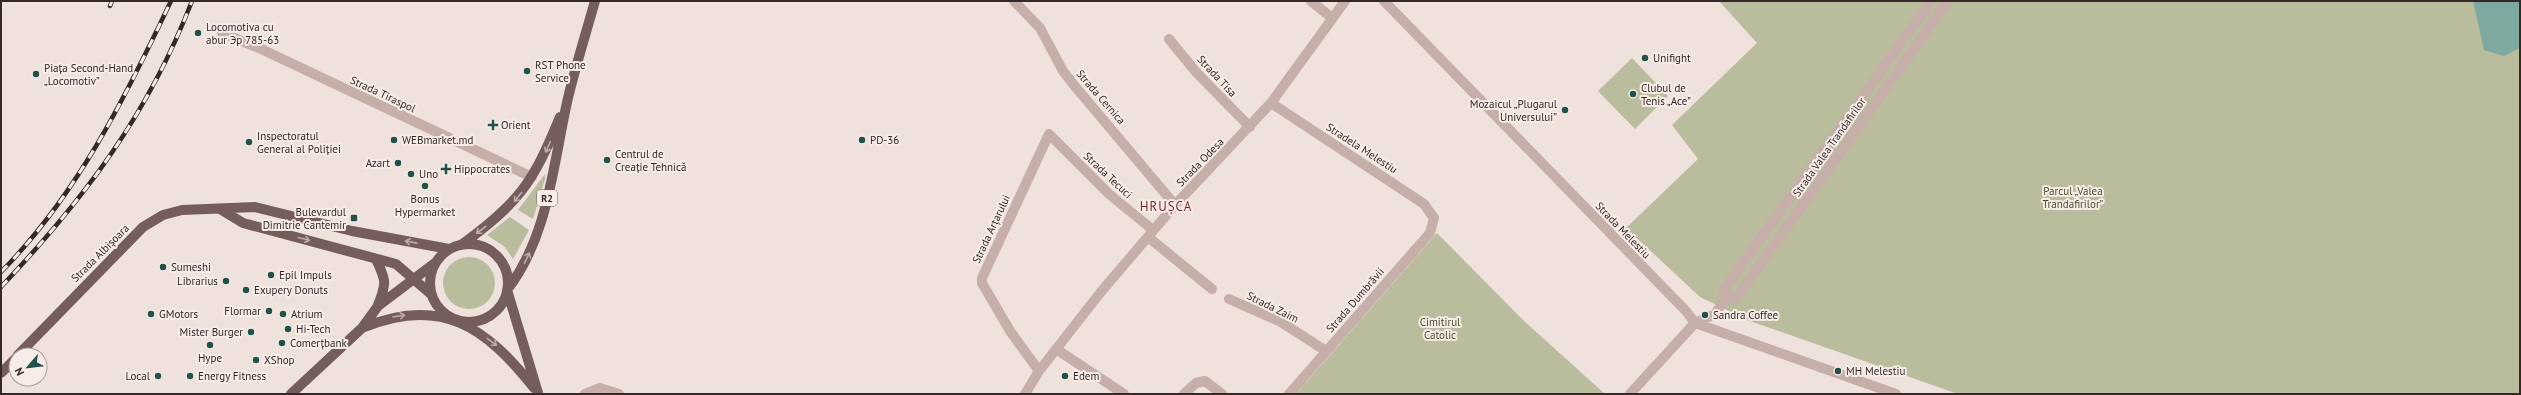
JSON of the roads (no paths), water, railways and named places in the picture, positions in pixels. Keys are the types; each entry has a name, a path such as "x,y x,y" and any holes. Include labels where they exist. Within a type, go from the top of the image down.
{"main road":[{"name":"R2","path":"506,290 523,267 534,244 554,170 568,98 595,1"},
{"name":"R2","path":"461,245 509,208 532,177 546,151 568,98"},
{"name":"Strada Albișoara","path":"26,347 143,227 163,215 182,210 255,207 352,231 449,249"},
{"path":"220,209 243,223 396,264 432,294"},
{"path":"378,306 437,261 449,249 461,245 480,246 494,253 506,271 506,290 538,394"},
{"path":"291,394 362,328 378,306 385,287 385,278 376,258"},
{"path":"437,261 430,279 432,294 439,308 459,320 504,352 538,394"},
{"path":"362,328 382,319 399,315 429,315 474,321 488,316 499,307 506,290"},
{"path":"1,374 8,367"}],"street":[{"name":"Strada Cernica","path":"1014,1 1040,28 1063,71 1073,84 1175,205"},
{"path":"1311,1 1332,18"},
{"name":"Strada Odesa","path":"1025,394 1039,371 1056,349 1151,233 1175,205 1271,103 1345,1"},
{"name":"Strada Melestiu","path":"1384,1 1686,311 1695,323"},
{"name":"Strada Valea Trandafirilor","path":"1931,1 1723,291 1735,300 1948,1"},
{"name":"Strada Tiraspol","path":"222,34 259,48 532,177"},
{"name":"Strada Tisa","path":"1169,39 1200,77 1250,127"},
{"name":"Stradela Melestiu","path":"1271,103 1424,204 1434,218"},
{"name":"Strada Tecuci","path":"1049,134 1109,194 1151,233"},
{"name":"Strada Arțarului","path":"1039,371 1010,331 982,283 982,278 1049,134"},
{"name":"Strada Dumbrăvii","path":"1289,394 1430,233 1434,218"},
{"path":"1151,233 1212,288"},
{"name":"Strada Valea Trandafirilor","path":"1630,394 1695,323 1715,314 1728,295"},
{"name":"Strada Zaim","path":"1229,299 1281,322 1326,351"},
{"path":"1695,323 1896,394"},
{"path":"1056,349 1124,394"},
{"path":"1184,394 1196,383 1205,381 1222,394"},
{"path":"586,394 600,388 619,394"}],"water":[{"path":"2473,1 2520,1 2520,48 2504,56 2484,50"}],"railway":[{"path":"110,6 112,1"},
{"path":"1,272 53,211 76,178 117,109 171,1"},
{"path":"1,287 60,221 111,154 155,81 175,42 192,1"}],"place":[{"name":"Locomotiva cu abur Эр 785-63","path":"198,33"},
{"name":"Unifight","path":"1645,58"},
{"name":"RST Phone Service","path":"527,71"},
{"name":"Piața Second-Hand „Locomotiv”","path":"36,74"},
{"name":"Clubul de Tenis „Ace”","path":"1633,94"},
{"name":"Mozaicul „Plugarul Universului”","path":"1565,110"},
{"name":"Orient","path":"493,125"},
{"name":"WEBmarket.md","path":"394,140"},
{"name":"PD-36","path":"862,140"},
{"name":"Inspectoratul General al Poliției","path":"249,142"},
{"name":"Centrul de Creație Tehnică","path":"607,160"},
{"name":"Azart","path":"398,163"},
{"name":"Hippocrates","path":"446,169"},
{"name":"Uno","path":"411,174"},
{"name":"Bonus Hypermarket","path":"425,186"},
{"name":"Bulevardul Dimitrie Cantemir","path":"354,218"},
{"name":"Sumeshi","path":"163,267"},
{"name":"Epil Impuls","path":"271,275"},
{"name":"Librarius","path":"226,281"},
{"name":"Exupery Donuts","path":"246,290"},
{"name":"Flormar","path":"269,311"},
{"name":"GMotors","path":"151,314"},
{"name":"Atrium","path":"283,314"},
{"name":"Sandra Coffee","path":"1705,315"},
{"name":"Hi-Tech","path":"288,329"},
{"name":"Mister Burger","path":"251,332"},
{"name":"Comerțbank","path":"282,343"},
{"name":"Hype","path":"210,345"},
{"name":"XShop","path":"256,360"},
{"name":"MH Melestiu","path":"1838,371"},
{"name":"Local","path":"158,376"},
{"name":"Energy Fitness","path":"190,376"},
{"name":"Edem","path":"1065,376"}],"district":[{"name":"HRUȘCA","path":"1166,206"}],"park label":[{"name":"Parcul „Valea Trandafirilor”","path":"2073,197"},
{"name":"Cimitirul Catolic","path":"1440,328"}]}
